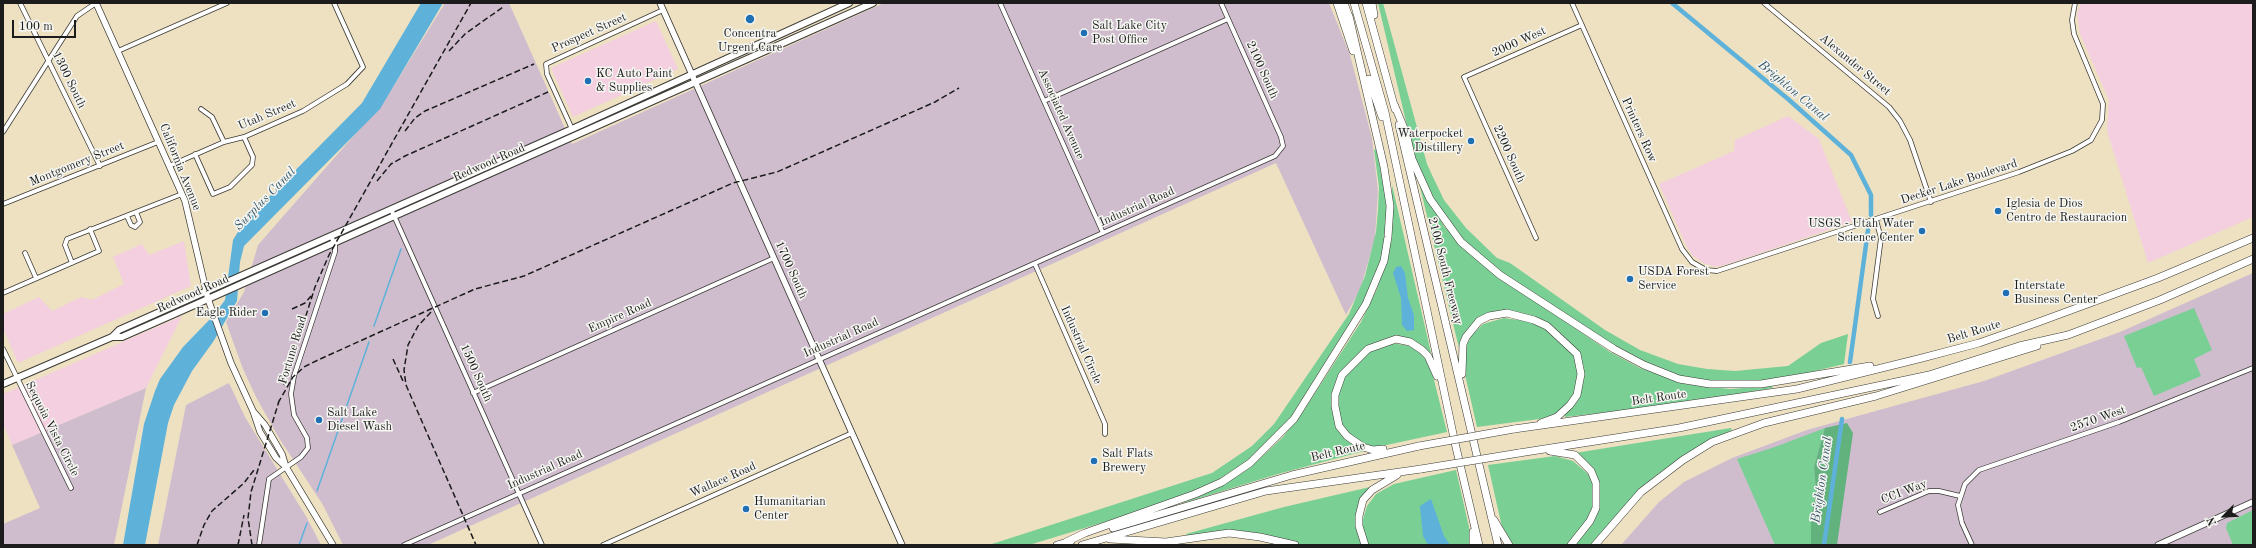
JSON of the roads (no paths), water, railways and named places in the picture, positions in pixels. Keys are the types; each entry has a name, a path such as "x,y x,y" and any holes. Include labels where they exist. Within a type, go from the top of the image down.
{"highway":[{"path":"1336,3 1371,106"},
{"path":"1344,3 1377,105 1390,137"},
{"name":"2100 South Freeway","path":"1354,3 1366,40 1390,137 1455,443 1479,545"},
{"name":"2100 South Freeway","path":"1366,3 1394,104 1462,387 1498,545"},
{"path":"1372,3 1384,64"},
{"path":"1066,542 1084,533 1194,494 1222,482 1250,463 1294,419 1366,304 1384,261 1390,221 1389,190 1371,106 1348,16"},
{"path":"1394,104 1406,133 1412,158 1430,199 1461,242 1490,268 1528,294 1614,349 1644,366 1680,380 1710,384 1737,385 1760,384 1922,358"},
{"name":"Belt Route","path":"1057,545 1292,475 1411,447 1514,429 1797,389 1922,358 1978,343 2036,323 2158,278 2253,238"},
{"path":"1595,545 1641,492 1683,460 1712,442 1764,423 1917,384 2015,354 2160,300 2253,259"},
{"path":"1462,387 1464,344 1466,337 1479,321 1489,316 1507,314 1534,320 1547,326 1577,354 1581,374 1577,395 1564,411 1549,420 1528,427"},
{"path":"1082,545 1266,491 1352,478 1402,473 1679,428 1929,375 2019,346 2068,334"},
{"path":"1411,447 1374,450 1363,447 1347,436 1339,426 1335,406 1338,384 1350,365 1368,349 1396,339 1410,342 1428,356 1435,369 1455,443"},
{"path":"1532,451 1557,451 1575,455 1591,471 1596,483 1597,496 1593,514 1581,534 1571,545"},
{"path":"1365,545 1359,526 1359,516 1363,500 1372,490 1402,473"},
{"path":"1470,510 1474,538 1472,545"},
{"path":"1492,518 1509,545"},
{"path":"1102,539 1166,542 1229,534 1260,537 1295,545"}],"main road":[{"name":"Redwood Road","path":"3,384 112,337 119,330 572,129 849,3"},
{"name":"Redwood Road","path":"112,337 122,337 395,217 873,3"}],"street":[{"name":"1300 South","path":"20,3 100,166"},
{"path":"3,132 78,14 96,3"},
{"name":"California Avenue","path":"96,3 182,194 188,213 208,299 225,348 253,411 265,425 282,454 286,467 319,518 333,545"},
{"path":"118,52 227,3"},
{"name":"Utah Street","path":"169,166 224,142 244,137 303,111 316,101 343,88 363,67 334,3"},
{"name":"1700 South","path":"660,3 902,545"},
{"name":"Associated Avenue","path":"1000,3 1103,233"},
{"name":"2100 South","path":"1221,3 1278,130 1283,146"},
{"name":"Printers Row","path":"1572,3 1679,244 1692,262"},
{"name":"Alexander Street","path":"1764,3 1889,107 1910,140 1931,202"},
{"name":"Decker Lake Boulevard","path":"1692,262 1706,270 1727,269 2042,164 2083,146 2095,136 2102,120 2103,104 2074,34 2072,20 2074,3"},
{"name":"Prospect Street","path":"572,129 547,74 546,66 551,61 663,10"},
{"path":"1044,101 1228,19"},
{"name":"2000 West","path":"1464,77 1582,25"},
{"name":"2200 South","path":"1464,77 1536,238"},
{"path":"201,109 212,117 224,142"},
{"path":"195,154 213,194 230,187 252,165 253,157 244,137"},
{"name":"Montgomery Street","path":"3,204 158,142"},
{"name":"Industrial Road","path":"404,545 1271,158 1279,153 1283,146"},
{"path":"72,263 65,242 90,229 182,194"},
{"name":"1500 South","path":"391,209 542,545"},
{"path":"127,216 131,225 135,227 140,222 136,212"},
{"path":"1876,220 1881,238 1872,299 1878,316"},
{"path":"3,293 99,251 90,229"},
{"name":"Fortune Road","path":"259,545 268,481 272,476 303,455 308,448 307,438 294,415 291,394 294,376 334,252 332,236"},
{"path":"25,253 36,278"},
{"name":"Empire Road","path":"474,393 774,258"},
{"name":"Industrial Circle","path":"1035,264 1105,424 1105,434"},
{"name":"Sequoia Vista Circle","path":"3,349 16,378 46,434 71,488"},
{"name":"2570 West","path":"1960,496 1968,479 1984,467 2119,422 2253,368"},
{"name":"Wallace Road","path":"603,545 852,433"},
{"name":"CCI Way","path":"1880,512 1929,491 1939,491 1960,496"},
{"path":"1960,496 1958,508 1960,519 1972,545"},
{"path":"2158,545 2253,502"}],"water":[{"path":"421,3 443,3 380,109 244,246 240,262 237,301 213,342 192,371 174,405 168,423 145,545 123,545 144,424 155,391 160,379 183,347 214,315 225,300 233,240 241,227 258,208 362,103"},
{"path":"1401,266 1405,273 1408,298 1414,315 1414,330 1407,331 1402,325 1401,298 1393,273 1396,267"},
{"path":"1431,499 1444,536 1450,545 1428,545 1423,536 1420,506"}],"waterway":[{"name":"Brighton Canal","path":"1672,3 1788,99 1851,155 1871,195 1871,215"},
{"name":"Brighton Canal","path":"1850,362 1868,230"},
{"path":"374,326 401,249"},
{"path":"317,491 369,342"},
{"name":"Brighton Canal","path":"1824,545 1842,419"},
{"path":"299,545 307,523"}],"railway":[{"path":"284,385 315,287 329,255 471,3"},
{"path":"449,51 465,34 503,7"},
{"path":"405,131 415,118 425,111 534,64"},
{"path":"278,403 293,377 304,367 318,360 475,289 524,276 733,183 777,172 935,102 959,88"},
{"path":"377,181 391,164 405,156 548,92"},
{"path":"292,309 305,303 311,296"},
{"path":"431,312 418,326 408,345 404,370 406,385 476,545"},
{"path":"393,359 403,381"},
{"path":"252,545 248,518 251,492 280,398"},
{"path":"197,545 204,525 212,511 244,483 254,470"},
{"path":"238,545 244,515"}],"place":[{"name":"Concentra Urgent Care","path":"750,19"},
{"name":"Salt Lake City Post Office","path":"1084,33"},
{"name":"KC Auto Paint & Supplies","path":"588,81"},
{"name":"Waterpocket Distillery","path":"1471,141"},
{"name":"Iglesia de Dios Centro de Restauracion","path":"1998,211"},
{"name":"USGS - Utah Water Science Center","path":"1922,231"},
{"name":"USDA Forest Service","path":"1630,279"},
{"name":"Interstate Business Center","path":"2006,293"},
{"name":"Eagle Rider","path":"265,313"},
{"name":"Salt Lake Diesel Wash","path":"319,420"},
{"name":"Salt Flats Brewery","path":"1094,461"},
{"name":"Humanitarian Center","path":"746,509"}],"water label":[{"name":"Surplus Canal","path":"265,199"}]}
